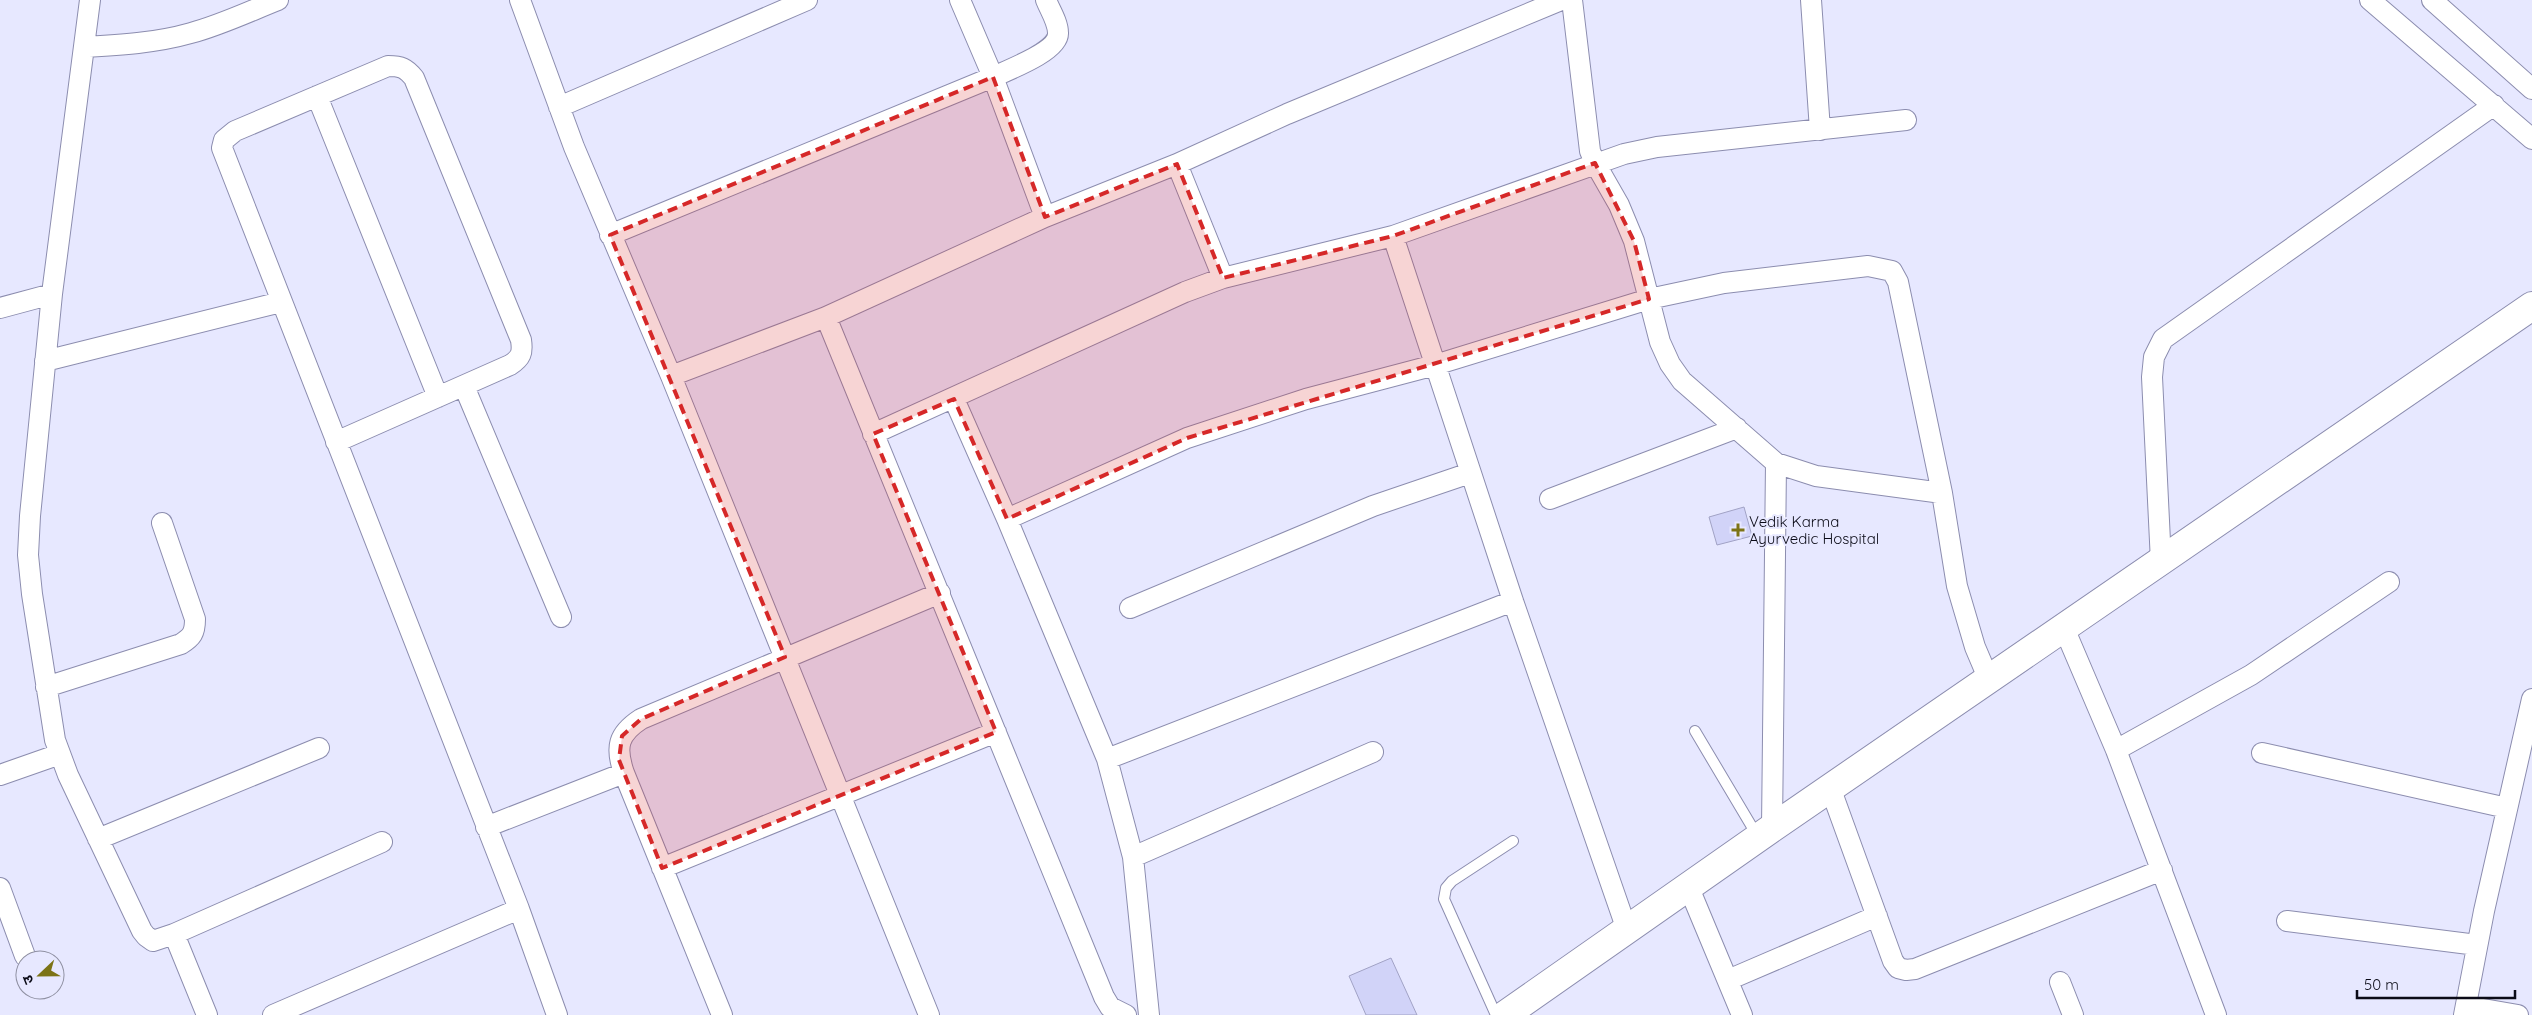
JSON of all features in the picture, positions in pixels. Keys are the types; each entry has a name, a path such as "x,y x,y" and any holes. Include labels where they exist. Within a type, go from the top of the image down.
{"main road":[{"path":"1505,1015 2532,306"}],"street":[{"path":"90,0 52,294 30,516 28,555 55,740 98,839 146,936 153,940 174,934 382,842"},
{"path":"84,47 134,44 167,39 194,32 278,0"},
{"path":"520,0 559,107 610,235 671,376 929,1015"},
{"path":"559,107 807,0"},
{"path":"960,0 993,77 1045,218"},
{"path":"610,235 993,77 1049,49 1057,41 1058,32 1046,0"},
{"path":"671,376 826,316 1045,218 1177,164 1287,114 1561,0"},
{"path":"1572,0 1586,133 1595,163 1619,205 1634,240 1660,342 1670,364 1682,381 1776,463 1816,476 1942,494"},
{"path":"1811,0 1820,130"},
{"path":"2370,0 2494,105 2532,140"},
{"path":"2432,0 2532,89"},
{"path":"336,442 464,386 518,360 522,351 521,340 414,78 407,69 388,66 235,131 224,140 222,148 281,302 519,909 557,1015"},
{"path":"317,96 438,397"},
{"path":"2161,562 2152,377 2154,357 2163,339 2494,105"},
{"path":"873,434 954,399 1145,310 1223,278 1393,236 1595,163 1657,147 1906,120"},
{"path":"1177,164 1223,278"},
{"path":"1393,236 1513,601 1627,930"},
{"path":"1007,519 1187,438 1306,399 1435,365 1649,300 1724,283 1868,266 1881,267 1892,271 1898,282 1942,494 1961,604 1975,647 1989,680"},
{"path":"0,308 52,294"},
{"path":"45,361 281,302"},
{"path":"826,316 1104,997 1110,1007 1126,1015"},
{"path":"464,386 561,617"},
{"path":"954,399 1007,519 1107,759 1133,857 1149,1015"},
{"path":"1550,499 1737,428"},
{"path":"1766,833 1776,463"},
{"path":"1130,608 1364,509 1470,473"},
{"path":"46,687 180,644 190,638 195,631 195,619 162,523"},
{"path":"2116,750 2251,674 2389,582"},
{"path":"722,1015 619,760 618,746 622,736 629,727 641,719 785,656 940,593"},
{"path":"1107,759 1513,601"},
{"path":"2064,628 2116,750 2216,1015"},
{"path":"2518,1015 2465,1010 2477,945 2532,700"},
{"path":"662,868 996,732"},
{"path":"98,839 318,748"},
{"path":"1133,857 1373,752"},
{"path":"2262,753 2507,808"},
{"path":"0,776 60,754"},
{"path":"486,827 624,773"},
{"path":"1831,790 1898,968 1906,970 1915,969 2162,870"},
{"path":"0,888 23,950"},
{"path":"1689,888 1742,1015"},
{"path":"273,1015 519,909"},
{"path":"1728,980 1877,916"},
{"path":"2288,922 2477,945"},
{"path":"174,934 207,1015"},
{"path":"2060,982 2073,1015"}],"lane":[{"path":"1695,731 1766,833"},
{"path":"1496,1015 1444,898 1446,888 1452,881 1513,841"}],"highlighted area":[{"path":"993,77 1045,217 1177,164 1223,278 1393,236 1595,163 1634,241 1649,299 1187,438 1007,519 954,399 873,434 996,732 662,868 619,760 622,736 641,719 785,657 610,235"}],"building":[{"path":"1744,507 1752,536 1717,545 1709,517"},
{"path":"1391,958 1417,1015 1366,1015 1349,976"}],"place":[{"name":"Vedik Karma Ayurvedic Hospital","path":"1738,530"}]}
